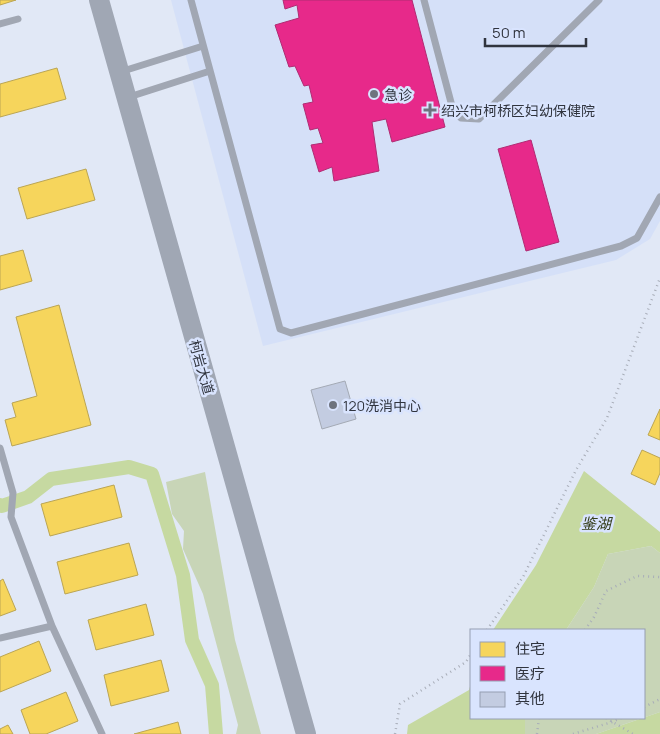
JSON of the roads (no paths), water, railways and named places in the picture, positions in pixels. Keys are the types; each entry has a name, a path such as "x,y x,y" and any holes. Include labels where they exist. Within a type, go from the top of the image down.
{"street":[{"name":"柯岩大道","path":"98,0 306,734"}],"lane":[{"path":"191,0 280,329 291,333 621,246 637,238 660,197"},
{"path":"424,0 453,110 461,118 479,119 599,0"},
{"path":"0,24 18,19"},
{"path":"119,73 203,46"},
{"path":"126,98 210,71"},
{"path":"0,448 13,493 11,517 52,626 102,734"},
{"path":"0,638 52,626"}],"water":[{"name":"鉴湖","path":"584,471 660,532 660,553 651,546 608,554 594,587 567,629 494,629 536,565"},
{"path":"470,686 470,719 525,719 525,734 407,734 408,725 469,690"},
{"path":"660,712 660,734 596,734 640,719 645,719 645,717"}],"waterway":[{"path":"0,505 2,506 28,497 51,479 129,467 152,474 183,575 192,640 212,685 216,734"}],"place":[{"name":"急诊","path":"374,94"},
{"name":"绍兴市柯桥区妇幼保健院","path":"430,110"},
{"name":"120洗消中心","path":"333,405"}]}
